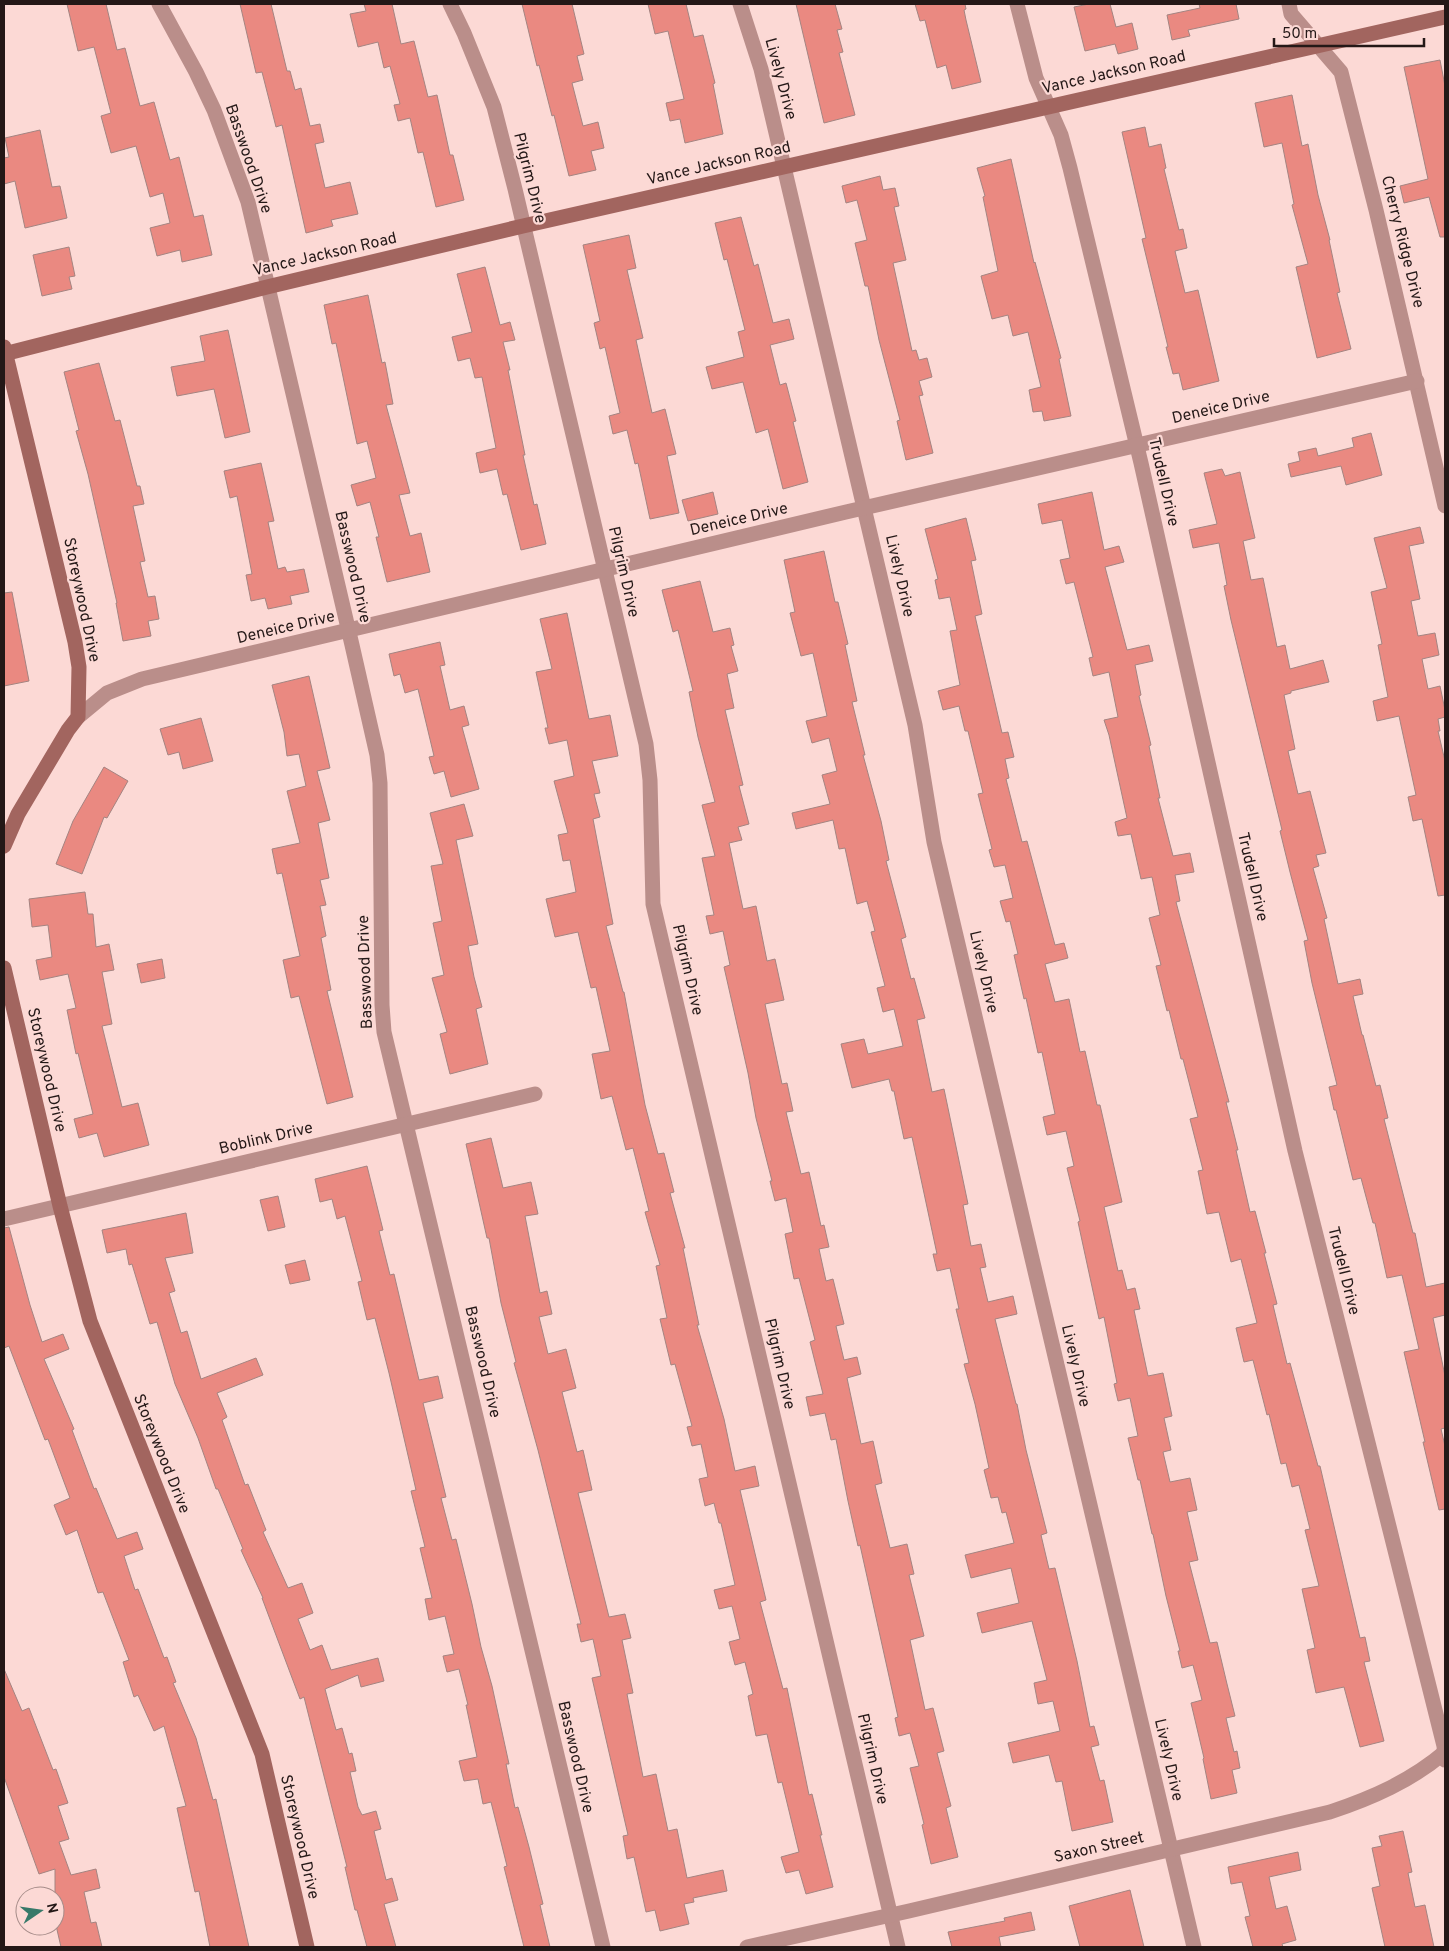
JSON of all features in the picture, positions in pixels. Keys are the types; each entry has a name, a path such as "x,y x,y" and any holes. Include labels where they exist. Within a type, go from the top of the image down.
{"street":[{"name":"Basswood Drive","path":"159,4 196,72 214,110 248,202 349,631 377,755 379,774 384,1032 408,1124 603,1947"},
{"name":"Pilgrim Drive","path":"450,4 464,33 494,108 605,570 649,762 653,904 898,1947"},
{"name":"Lively Drive","path":"740,4 760,68 785,167 865,508 915,725 934,842 1194,1947"},
{"name":"Trudell Drive","path":"1017,4 1036,78 1064,143 1137,445 1295,1152 1445,1755"},
{"name":"Cherry Ridge Drive","path":"1289,4 1291,14 1341,72 1417,381 1445,506"},
{"name":"Vance Jackson Road","path":"4,352 523,226 1445,17"},
{"name":"Storeywood Drive","path":"4,352 75,642 79,667 78,716"},
{"name":"Deneice Drive","path":"78,716 107,693 142,680 865,508 1417,381"},
{"path":"4,846 18,814 78,716"},
{"name":"Storeywood Drive","path":"4,968 60,1206 96,1339 262,1754 308,1947"},
{"name":"Boblink Drive","path":"4,1219 536,1094"},
{"name":"Saxon Street","path":"747,1947 891,1916 1330,1812 1388,1790 1445,1755"}],"building":[{"path":"67,4 106,4 117,50 125,48 140,106 154,102 170,160 179,157 194,217 203,215 212,255 182,262 180,250 157,256 150,228 170,223 163,193 150,197 136,146 111,153 101,116 111,113 94,47 78,51"},
{"path":"240,4 271,4 287,71 290,71 295,90 301,88 310,126 320,124 324,142 315,144 325,188 350,182 358,214 331,220 333,226 306,233 282,125 276,127 262,72 256,73"},
{"path":"364,4 392,4 401,44 414,41 428,97 437,95 450,155 453,155 464,200 436,207 423,152 418,153 410,118 398,121 394,105 400,104 390,66 384,68 378,42 358,47 350,14 366,11"},
{"path":"522,4 572,4 584,54 577,56 583,80 572,83 583,126 598,122 604,148 591,151 596,170 569,176 554,115 552,116 539,65 537,66"},
{"path":"648,4 686,4 694,37 703,35 715,83 713,84 723,134 685,143 680,119 670,121 666,103 684,99 668,31 655,34"},
{"path":"796,4 835,4 842,29 837,30 843,52 839,53 855,115 824,123"},
{"path":"915,4 965,4 966,20 981,82 952,89 946,65 937,68 925,20 920,21"},
{"path":"1089,4 1110,4 1116,27 1132,23 1138,49 1118,54 1115,44 1085,51 1074,7"},
{"path":"1199,4 1236,4 1239,19 1188,30 1190,36 1172,40 1167,15 1200,8"},
{"path":"1440,60 1445,86 1445,237 1440,237 1429,197 1404,203 1400,186 1428,179 1404,67"},
{"path":"1292,95 1302,146 1308,144 1318,195 1330,240 1340,292 1337,293 1351,349 1317,358 1296,267 1308,264 1292,205 1294,204 1282,143 1264,147 1255,103"},
{"path":"1145,127 1149,147 1161,144 1166,168 1164,169 1179,230 1183,229 1187,248 1175,251 1185,293 1198,290 1219,381 1183,390 1179,373 1173,374 1166,347 1168,347 1142,239 1146,238 1122,132"},
{"path":"40,130 52,187 60,186 67,218 25,228 15,181 4,184 4,158 9,157 5,138"},
{"path":"1011,159 1034,263 1061,358 1059,359 1071,416 1044,421 1042,411 1033,412 1029,390 1041,387 1028,332 1013,336 1008,315 992,319 981,276 998,271 983,197 985,196 977,168"},
{"path":"880,176 883,190 895,188 899,206 894,207 906,260 893,263 912,351 916,350 919,360 927,358 932,377 919,381 923,395 919,396 933,453 906,460 897,421 900,420 879,340 868,286 865,286 855,243 867,240 857,200 846,203 842,186"},
{"path":"741,217 754,266 758,264 773,323 789,319 794,339 770,345 780,385 786,383 796,421 793,422 808,482 783,489 768,429 756,433 743,382 712,389 706,367 744,357 738,332 745,330 727,259 724,260 715,223"},
{"path":"629,235 636,268 627,270 643,338 636,340 652,413 665,409 676,454 667,456 679,513 650,519 638,463 635,464 627,430 613,434 609,416 620,413 605,347 600,349 594,323 600,321 583,245"},
{"path":"69,247 75,276 69,277 72,289 42,296 33,255"},
{"path":"485,267 500,325 510,322 515,340 503,342 510,370 508,370 525,455 523,455 534,505 537,504 546,544 521,550 507,494 503,495 497,469 480,473 476,453 496,448 482,377 475,378 470,358 458,361 452,337 472,332 457,274"},
{"path":"368,295 382,363 385,362 393,404 386,405 410,493 399,495 410,536 421,533 430,572 387,582 376,537 379,537 370,502 357,506 351,485 376,478 367,441 357,444 336,343 332,344 324,305"},
{"path":"228,330 250,432 225,438 214,389 177,396 171,367 205,361 200,336"},
{"path":"99,363 115,421 120,420 137,486 140,486 144,504 133,506 145,561 140,562 148,597 155,596 159,619 148,621 151,636 123,641 117,603 88,474 76,431 79,430 64,372"},
{"path":"1371,433 1382,475 1346,485 1341,466 1291,477 1288,464 1300,461 1298,452 1316,448 1318,456 1354,447 1352,438"},
{"path":"261,463 274,521 268,522 278,569 285,567 287,572 304,569 309,592 290,596 292,604 268,609 265,598 251,601 246,575 252,574 237,496 230,498 224,471"},
{"path":"1222,469 1225,476 1240,472 1255,538 1243,541 1251,580 1263,578 1277,647 1285,645 1290,669 1323,660 1329,682 1291,691 1291,693 1284,695 1295,749 1288,751 1298,794 1310,791 1326,853 1316,855 1319,866 1313,868 1327,918 1324,919 1338,984 1360,979 1363,994 1353,996 1376,1086 1380,1085 1388,1118 1384,1119 1413,1233 1415,1233 1426,1287 1445,1283 1445,1315 1433,1318 1445,1376 1445,1428 1441,1429 1445,1446 1445,1509 1439,1510 1404,1352 1419,1349 1402,1275 1387,1278 1375,1223 1373,1223 1361,1178 1353,1180 1336,1110 1334,1110 1329,1087 1337,1085 1312,983 1304,941 1308,940 1280,831 1282,830 1231,620 1224,586 1227,585 1219,543 1193,548 1189,530 1217,524 1204,473"},
{"path":"713,492 718,514 688,521 682,500"},
{"path":"1092,492 1104,550 1119,546 1124,562 1105,567 1127,650 1149,645 1153,661 1135,665 1141,695 1139,696 1151,745 1149,746 1160,798 1158,798 1173,856 1190,853 1194,872 1175,875 1180,901 1176,902 1229,1102 1226,1102 1250,1212 1255,1211 1266,1253 1264,1253 1277,1304 1273,1305 1287,1364 1290,1363 1318,1466 1320,1466 1360,1638 1365,1637 1370,1661 1364,1662 1384,1741 1360,1747 1344,1687 1316,1693 1307,1650 1315,1648 1302,1589 1319,1586 1305,1530 1310,1529 1299,1485 1292,1487 1286,1463 1281,1464 1253,1360 1244,1362 1236,1328 1257,1323 1241,1259 1231,1262 1219,1212 1207,1214 1198,1171 1203,1170 1190,1119 1198,1117 1156,966 1161,965 1149,918 1160,915 1152,877 1141,879 1131,834 1118,836 1115,822 1127,818 1104,720 1118,717 1109,672 1093,676 1089,658 1093,657 1074,582 1066,584 1060,560 1070,558 1062,520 1042,524 1038,504"},
{"path":"966,518 976,560 971,561 982,614 975,616 1002,733 1008,732 1014,757 1005,759 1009,778 1006,779 1022,842 1027,841 1055,945 1064,943 1068,958 1045,964 1055,1002 1069,999 1080,1052 1085,1051 1097,1105 1100,1105 1122,1202 1104,1207 1118,1271 1122,1270 1127,1290 1135,1288 1140,1309 1134,1310 1148,1376 1163,1373 1172,1416 1164,1418 1171,1450 1163,1452 1170,1482 1190,1478 1197,1510 1187,1512 1198,1560 1189,1562 1210,1643 1217,1642 1235,1716 1226,1718 1234,1752 1237,1751 1240,1768 1232,1770 1237,1793 1211,1799 1204,1758 1191,1703 1202,1700 1193,1665 1182,1668 1178,1651 1180,1651 1153,1534 1128,1438 1138,1436 1130,1398 1118,1401 1114,1384 1117,1383 1104,1317 1099,1319 1078,1222 1080,1221 1067,1168 1074,1166 1066,1131 1047,1135 1043,1117 1055,1114 1042,1052 1038,1053 1026,998 1024,999 1014,955 1018,954 1010,921 1006,922 1000,901 1013,898 1005,865 994,867 989,850 992,849 978,794 983,793 968,731 965,731 959,706 943,710 938,691 960,685 950,631 957,630 950,597 939,599 935,580 938,579 925,529"},
{"path":"1420,527 1424,543 1409,546 1420,599 1411,601 1418,636 1435,633 1439,655 1422,659 1428,689 1440,686 1445,710 1445,717 1438,719 1440,731 1438,731 1445,761 1445,895 1438,896 1422,819 1413,821 1408,797 1416,795 1399,716 1377,721 1373,701 1388,697 1378,645 1382,644 1371,592 1387,588 1374,538"},
{"path":"824,551 835,602 838,602 848,644 845,645 857,701 852,702 865,755 863,755 881,821 889,860 886,861 906,937 901,939 911,979 914,978 925,1018 917,1020 932,1092 944,1089 968,1204 963,1205 971,1246 981,1244 986,1267 980,1268 988,1302 1013,1296 1017,1314 995,1319 1047,1533 1041,1535 1049,1569 1055,1568 1090,1727 1094,1726 1099,1745 1091,1747 1100,1781 1104,1780 1113,1822 1072,1831 1062,1781 1056,1782 1049,1755 1013,1763 1008,1743 1060,1731 1053,1701 1038,1704 1034,1683 1047,1680 1032,1621 982,1633 977,1613 1019,1603 1011,1568 971,1578 965,1555 1014,1543 1006,1512 1002,1513 998,1497 991,1498 984,1470 989,1468 964,1364 969,1363 956,1309 959,1309 950,1268 937,1271 933,1254 937,1254 912,1137 904,1139 894,1091 892,1091 889,1079 852,1088 841,1044 864,1039 868,1054 903,1046 894,1009 883,1012 877,988 885,986 871,932 875,931 867,901 857,904 845,848 839,849 833,820 796,829 792,813 830,804 822,775 837,771 829,738 812,743 806,721 827,716 813,653 801,656 790,613 795,612 784,560"},
{"path":"700,581 713,632 730,628 734,645 731,646 738,671 727,674 734,708 725,710 743,785 739,786 749,824 738,827 742,840 729,843 743,909 756,906 767,961 775,959 784,1000 765,1004 782,1084 787,1083 793,1111 786,1112 801,1174 809,1172 821,1226 824,1225 829,1247 819,1249 826,1281 833,1279 844,1324 836,1326 844,1360 857,1357 861,1374 847,1378 861,1444 873,1441 882,1483 875,1485 890,1548 907,1544 914,1574 909,1575 924,1636 910,1640 925,1710 933,1708 944,1751 937,1753 951,1806 946,1808 958,1857 931,1864 922,1825 924,1824 910,1768 919,1766 910,1733 899,1736 895,1718 898,1717 860,1545 858,1546 836,1439 831,1440 825,1413 810,1416 806,1397 823,1394 810,1342 815,1340 799,1278 794,1279 785,1234 793,1232 786,1198 775,1201 770,1181 772,1181 756,1118 748,1073 724,967 730,965 723,931 710,934 706,916 714,915 702,858 715,856 702,805 715,802 698,737 689,692 693,691 678,630 673,632 662,590"},
{"path":"12,592 29,681 4,686 4,593"},
{"path":"567,613 589,719 610,715 618,756 592,761 600,793 594,794 600,817 593,819 613,924 606,926 624,992 645,1105 658,1154 664,1153 674,1192 670,1193 685,1248 683,1248 699,1325 697,1325 724,1419 735,1471 755,1466 759,1486 740,1490 766,1600 760,1602 783,1689 787,1688 809,1795 812,1794 833,1887 806,1894 799,1870 786,1873 781,1857 799,1852 782,1782 778,1783 767,1734 756,1736 748,1696 753,1694 745,1662 735,1665 729,1642 740,1639 732,1606 719,1609 714,1590 735,1585 721,1523 719,1523 714,1503 705,1506 699,1479 708,1477 701,1444 692,1446 687,1427 692,1426 675,1364 671,1365 660,1319 667,1318 656,1266 660,1265 645,1212 649,1211 633,1148 626,1150 612,1096 601,1099 592,1054 610,1051 596,987 591,988 578,932 555,937 546,899 576,892 570,860 563,861 558,835 568,833 554,781 574,776 567,740 549,744 545,728 548,728 536,672 552,669 540,619"},
{"path":"440,642 445,665 440,666 450,710 464,706 469,725 462,727 479,789 451,797 444,771 434,774 429,757 434,756 418,689 405,693 400,674 394,676 389,654"},
{"path":"309,676 330,768 317,771 330,820 318,823 329,878 320,880 326,905 320,906 326,936 321,938 331,990 327,991 353,1097 327,1104 299,996 291,998 283,960 300,956 282,873 277,874 272,849 300,843 287,791 306,786 299,754 287,756 284,732 272,685"},
{"path":"201,718 213,761 183,769 179,752 168,755 160,729"},
{"path":"104,767 128,781 107,818 104,817 82,874 56,864 73,821"},
{"path":"464,804 473,836 456,840 478,944 468,946 482,1007 476,1009 488,1064 450,1074 440,1034 447,1032 432,978 444,975 433,923 442,921 431,866 443,864 430,813"},
{"path":"85,892 88,914 93,914 96,947 109,944 114,970 102,972 112,1024 102,1026 122,1107 138,1103 149,1145 104,1157 97,1133 79,1138 74,1119 93,1114 78,1053 76,1054 67,1010 76,1008 68,974 40,980 36,960 52,957 48,925 32,927 29,899"},
{"path":"162,959 165,978 141,983 137,964"},
{"path":"491,1138 503,1188 531,1182 538,1214 525,1216 540,1293 547,1291 552,1314 539,1317 548,1354 566,1349 576,1388 562,1392 577,1452 583,1450 592,1490 578,1493 609,1617 625,1614 631,1638 622,1640 633,1693 627,1694 643,1777 656,1774 668,1831 677,1829 687,1878 723,1870 727,1891 693,1898 694,1902 684,1904 689,1924 660,1931 655,1910 646,1912 634,1857 627,1859 623,1836 628,1835 592,1678 601,1676 593,1639 581,1642 577,1624 581,1624 538,1450 514,1363 516,1362 501,1303 489,1238 487,1238 466,1144"},
{"path":"367,1166 383,1230 379,1231 390,1275 394,1274 419,1380 438,1376 443,1398 423,1403 446,1497 441,1498 452,1540 456,1539 492,1686 509,1764 506,1764 515,1808 518,1807 529,1847 543,1904 540,1905 550,1947 524,1947 504,1867 507,1866 491,1802 483,1804 478,1779 464,1781 459,1761 477,1757 466,1705 468,1705 459,1669 447,1672 443,1656 454,1654 445,1616 429,1620 425,1599 432,1598 420,1548 425,1547 411,1491 416,1490 389,1373 375,1318 367,1320 358,1282 362,1281 345,1216 337,1219 332,1199 320,1202 315,1179"},
{"path":"278,1196 285,1227 268,1231 260,1200"},
{"path":"186,1213 193,1253 165,1258 175,1291 169,1293 181,1333 187,1331 201,1379 256,1358 263,1375 217,1393 227,1417 222,1420 245,1485 248,1484 266,1530 263,1532 288,1588 302,1583 313,1613 298,1619 310,1650 322,1645 331,1670 378,1658 384,1681 361,1687 358,1675 325,1689 336,1730 342,1728 349,1754 352,1753 356,1771 350,1772 358,1807 362,1815 376,1811 381,1829 374,1831 386,1880 392,1878 398,1900 384,1904 396,1947 367,1947 357,1910 355,1910 345,1867 347,1867 304,1697 300,1699 263,1598 241,1550 243,1549 218,1489 216,1489 198,1438 175,1384 157,1322 150,1324 132,1264 129,1265 126,1249 107,1253 102,1230"},
{"path":"9,1227 42,1342 63,1334 69,1349 44,1359 74,1429 72,1430 94,1489 96,1488 117,1539 137,1532 143,1549 124,1556 135,1590 138,1589 164,1658 167,1657 176,1682 173,1683 196,1738 213,1800 216,1799 249,1947 210,1947 199,1891 195,1892 177,1808 186,1806 164,1726 154,1731 138,1695 134,1697 123,1662 129,1660 103,1592 98,1593 77,1530 66,1535 54,1505 70,1498 48,1439 45,1440 9,1346 4,1348 4,1228"},
{"path":"305,1260 310,1280 290,1284 285,1265"},
{"path":"4,1669 22,1711 29,1708 53,1770 56,1769 68,1803 58,1806 69,1839 59,1842 71,1875 96,1869 100,1888 84,1892 91,1923 96,1922 102,1947 61,1947 58,1936 65,1936 65,1886 55,1886 55,1869 39,1874 4,1777"},
{"path":"1403,1831 1412,1872 1408,1873 1415,1907 1425,1905 1434,1947 1385,1947 1372,1888 1380,1886 1372,1848 1382,1846 1379,1836"},
{"path":"1298,1852 1301,1870 1269,1877 1276,1909 1287,1906 1296,1940 1282,1944 1283,1947 1253,1947 1245,1917 1250,1916 1242,1882 1231,1884 1228,1867"},
{"path":"1130,1890 1144,1947 1080,1947 1069,1906"},
{"path":"1031,1912 1035,1930 999,1937 1001,1947 952,1947 948,1932 1005,1921 1004,1918"}]}
